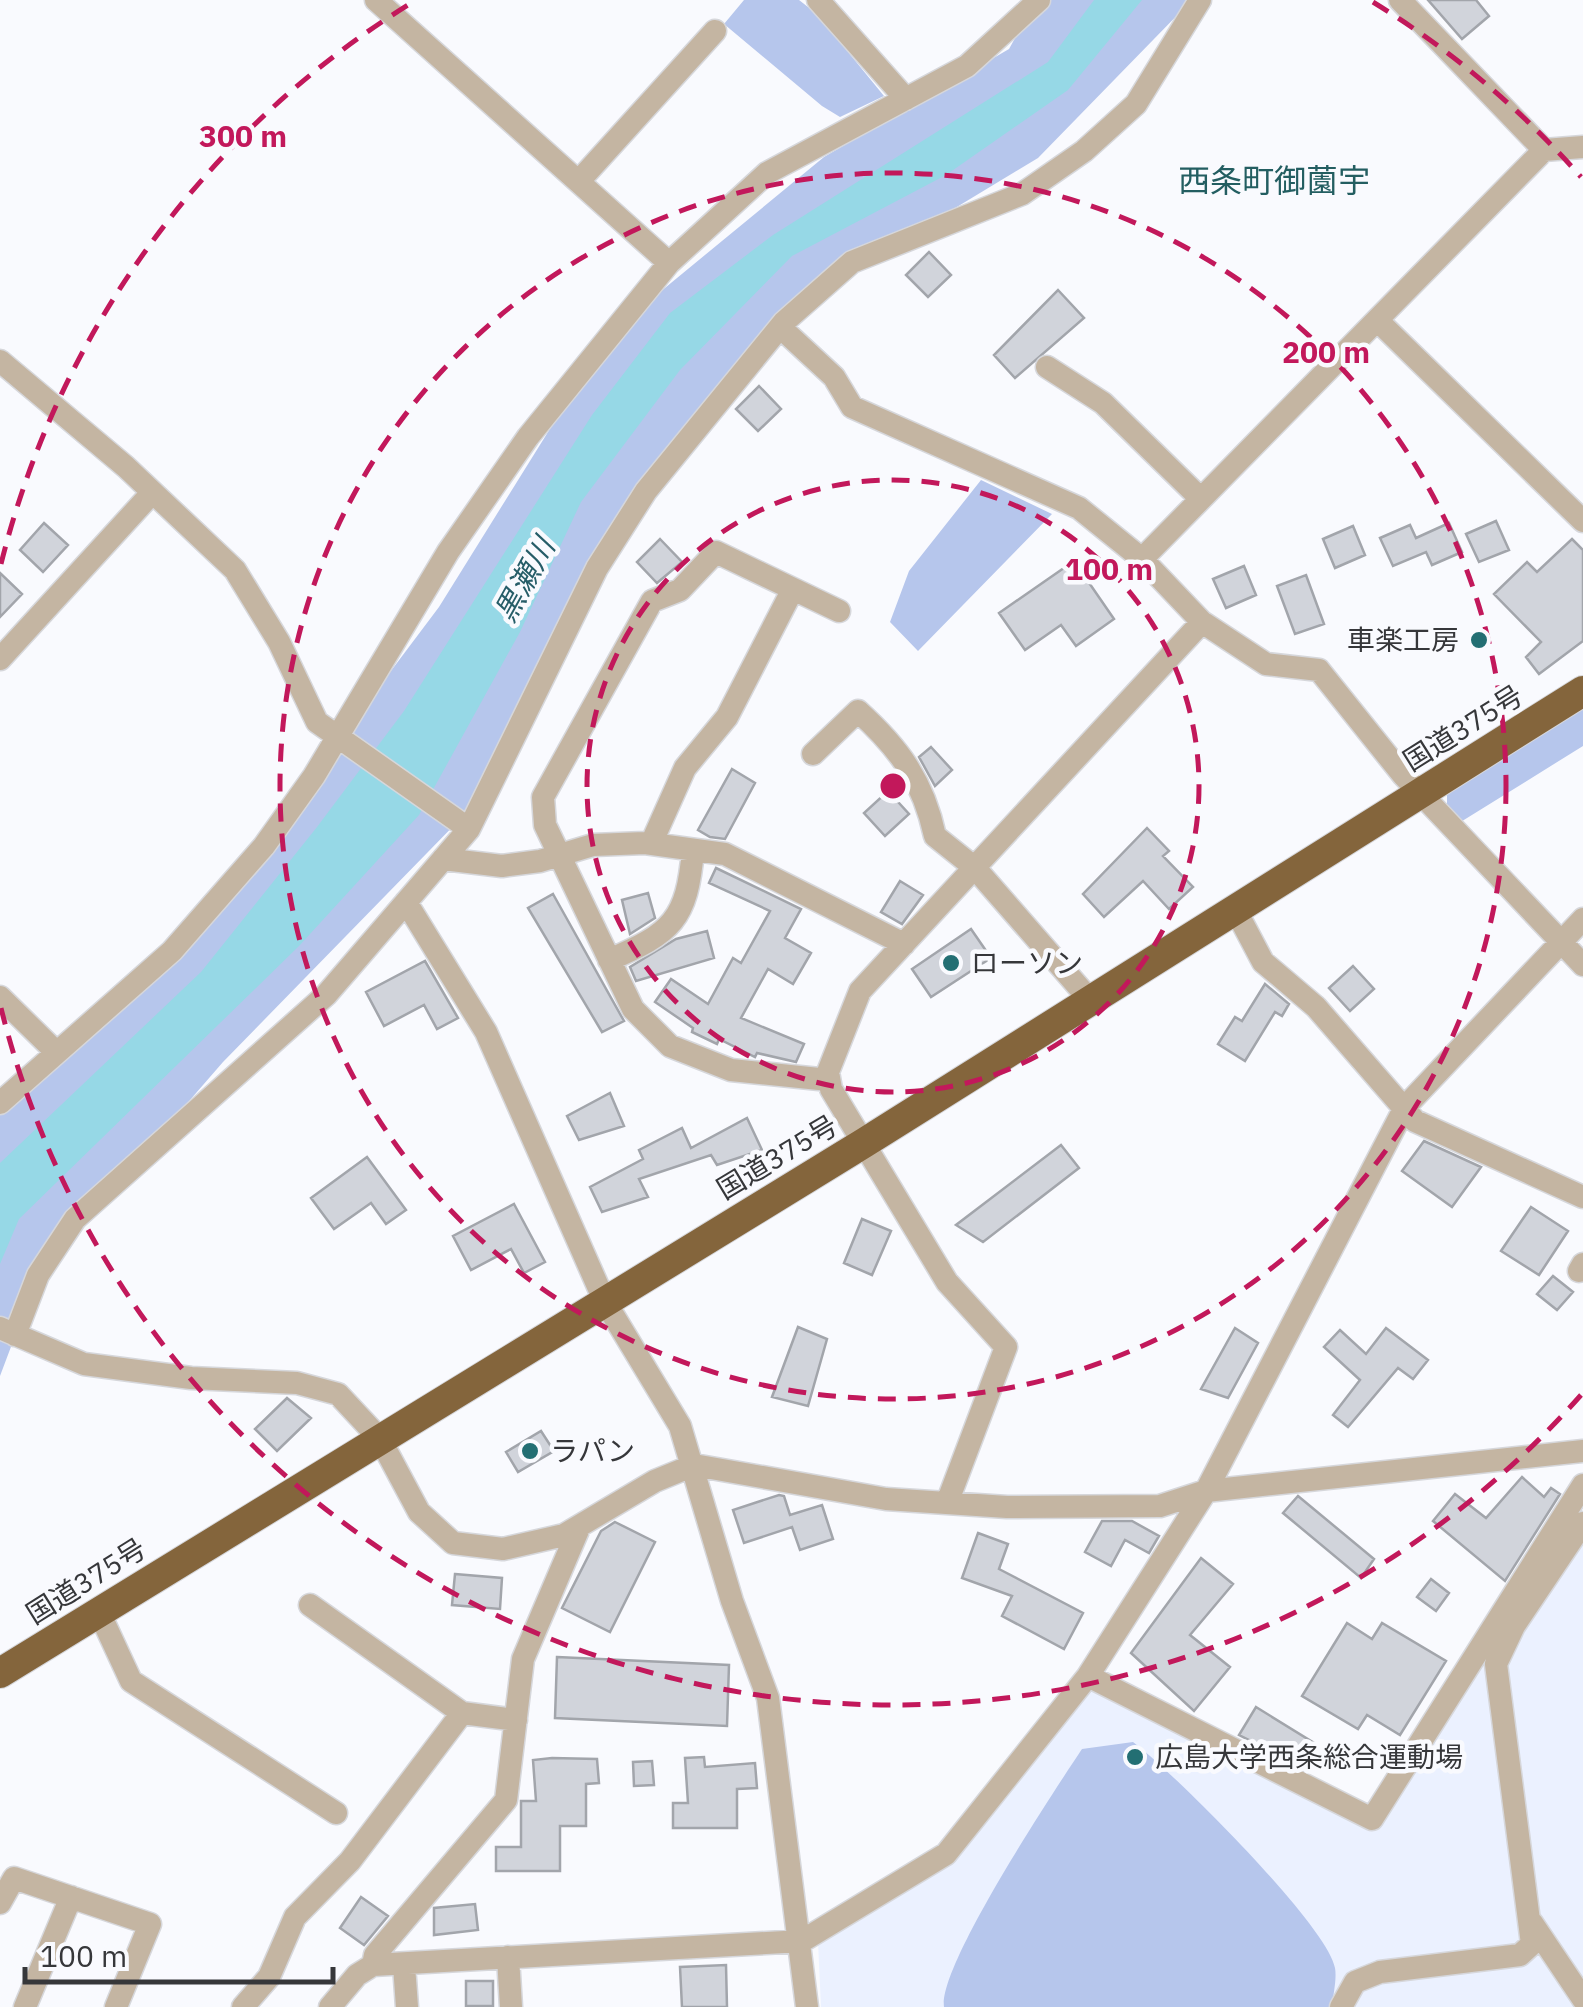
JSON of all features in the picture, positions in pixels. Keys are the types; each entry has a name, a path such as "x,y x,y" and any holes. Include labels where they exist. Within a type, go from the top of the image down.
{"highway":[{"name":"国道375号","path":"0,1673 864,1142 1583,691"}],"street":[{"path":"376,0 670,263"},
{"path":"818,0 906,99"},
{"path":"0,1104 184,937 264,846 341,739 448,552 528,438 670,263 767,173 968,66 1039,0"},
{"path":"1200,0 1136,104 1084,151 1022,194 852,262 780,327 646,492 597,568 443,859 326,996 76,1219 38,1275 8,1332 84,1364 191,1378 297,1383 338,1394 380,1439 418,1512 452,1543 503,1549 579,1528 654,1481 694,1465 886,1499 947,1504 1160,1506 1206,1491 1583,1451"},
{"path":"1400,0 1544,150"},
{"path":"579,181 715,30"},
{"path":"1142,559 1544,150 1583,147"},
{"path":"1377,320 1583,521"},
{"path":"780,327 834,376 852,408 1079,508 1142,559 1202,622 1266,664 1319,670 1420,793 1583,965"},
{"path":"0,361 126,466 235,570 279,642 316,722 463,824"},
{"path":"1047,367 1103,403 1201,499"},
{"path":"0,660 152,494"},
{"path":"830,1080 731,1070 670,1046 633,1009 545,826 543,797 652,601 680,590 716,552 839,611"},
{"path":"650,844 685,768 727,717 794,589"},
{"path":"947,1504 1006,1347 947,1282 864,1142 828,1072 860,991 1202,622"},
{"path":"814,754 858,711 887,737 926,793 934,836 975,868 1090,1000"},
{"path":"443,859 502,866 559,856 593,845 650,844 725,854 904,944"},
{"path":"609,960 654,941 678,919 690,886 693,850"},
{"path":"406,902 486,1032 604,1300 680,1426 732,1601 768,1698 802,1941 807,2007"},
{"path":"1235,910 1263,962 1316,1007 1414,1121 1583,1197"},
{"path":"330,2007 356,1976 373,1965 802,1941 946,1854 1088,1676 1206,1491 1405,1107 1583,919"},
{"path":"0,997 56,1052"},
{"path":"1088,1676 1372,1819 1583,1485"},
{"path":"1341,2007 1355,1982 1380,1972 1520,1955 1532,1944 1496,1664 1514,1626 1583,1522"},
{"path":"373,1965 376,1955 506,1800 523,1659 579,1528"},
{"path":"310,1605 462,1713 516,1720"},
{"path":"98,1612 132,1681 336,1813"},
{"path":"243,2007 269,1977 294,1917 361,1847 462,1713"},
{"path":"0,1903 14,1878 150,1924 116,2007"},
{"path":"24,2007 71,1897"},
{"path":"1526,1915 1583,1999"},
{"path":"508,1957 510,2007"},
{"path":"404,1965 408,2007"}],"shaded area":[{"path":"744,0 799,0 817,14 884,96 840,117 822,106 724,24"},
{"path":"1036,0 1192,0 1038,158 932,222 846,258 597,568 468,811 223,1062 38,1275 0,1376 0,1112 233,881 439,607 609,334 824,157 1009,49"},
{"path":"981,480 1052,514 918,651 890,622 909,571"},
{"path":"1583,706 1583,746 1459,823 1447,807 1447,791"},
{"name":"広島大学西条総合運動場","path":"1583,1515 1583,2007 821,2007 818,1942 951,1862 1091,1689 1375,1824"},
{"path":"1133,1742 1212,1815 1306,1919 1335,1968 1332,2007 944,2007 947,1986 978,1918 1082,1749"}],"water":[{"name":"黒瀬川","path":"1094,0 1142,0 1068,90 946,175 792,256 680,370 581,502 520,632 419,815 299,946 19,1219 0,1264 0,1163 201,972 317,827 404,711 592,415 670,313 773,235 1048,62"}],"building":[{"path":"1428,0 1476,0 1489,16 1462,39"},
{"path":"929,252 951,275 928,297 906,275"},
{"path":"1058,290 1084,318 1015,378 994,355"},
{"path":"759,386 781,409 758,431 736,409"},
{"path":"1496,521 1509,550 1479,562 1466,534"},
{"path":"44,523 68,545 43,572 20,550"},
{"path":"1449,523 1462,552 1432,565 1426,552 1393,566 1380,538 1410,525 1416,538"},
{"path":"1353,526 1365,555 1335,568 1323,539"},
{"path":"660,539 682,562 657,583 637,562"},
{"path":"1572,539 1583,550 1583,641 1539,674 1526,657 1541,642 1494,594 1527,562 1537,572"},
{"path":"1074,561 1114,619 1076,646 1061,625 1025,650 999,613"},
{"path":"1244,566 1256,595 1226,608 1213,579"},
{"path":"0,573 22,594 0,617"},
{"path":"1306,575 1324,624 1295,634 1277,586"},
{"path":"931,747 952,770 935,786 919,757"},
{"path":"732,769 755,783 725,839 710,837 698,830"},
{"path":"888,791 909,814 885,836 864,813"},
{"path":"1147,828 1169,851 1163,856 1193,887 1169,909 1143,881 1104,917 1083,894"},
{"path":"716,868 801,909 785,938 811,953 793,984 768,969 741,1018 804,1044 796,1062 757,1053 755,1057 719,1039 717,1044 692,1032 693,1028 655,1002 671,979 708,1004 733,958 741,963 770,911 709,883"},
{"path":"900,881 923,895 902,924 881,912"},
{"path":"648,893 655,918 630,934 622,900"},
{"path":"553,894 624,1021 602,1032 528,908"},
{"name":"ローソン","path":"971,929 991,958 931,997 912,969"},
{"path":"707,931 714,958 636,981 630,967 676,939"},
{"path":"425,961 458,1018 437,1029 424,1005 384,1026 366,992"},
{"path":"1353,966 1374,989 1350,1011 1329,988"},
{"path":"1265,984 1289,1004 1282,1016 1275,1012 1245,1061 1218,1044 1235,1017 1242,1021"},
{"path":"610,1093 624,1126 579,1140 567,1116"},
{"path":"747,1118 762,1150 717,1165 711,1155 639,1179 648,1197 602,1212 590,1187 643,1159 639,1150 682,1128 691,1148"},
{"path":"1424,1141 1481,1167 1452,1207 1402,1171"},
{"path":"1061,1145 1079,1168 983,1242 956,1225"},
{"path":"367,1157 406,1210 386,1224 371,1203 334,1229 311,1198"},
{"path":"514,1204 545,1262 524,1273 511,1249 471,1270 453,1236"},
{"path":"1531,1207 1568,1231 1539,1275 1501,1251"},
{"path":"862,1219 891,1231 872,1275 844,1263"},
{"path":"1553,1276 1573,1292 1557,1310 1537,1294"},
{"path":"798,1327 827,1339 808,1406 772,1397"},
{"path":"1235,1328 1258,1343 1228,1398 1201,1389"},
{"path":"1386,1328 1428,1360 1413,1379 1398,1368 1348,1427 1333,1415 1360,1380 1324,1347 1340,1330 1366,1354"},
{"path":"287,1398 311,1418 277,1451 255,1429"},
{"name":"ラパン","path":"541,1431 554,1451 518,1472 506,1452"},
{"path":"1522,1477 1544,1497 1551,1488 1560,1494 1505,1581 1433,1521 1455,1494 1486,1518"},
{"path":"784,1496 790,1515 822,1505 833,1539 800,1550 792,1527 744,1543 733,1510"},
{"path":"1298,1496 1374,1559 1361,1578 1283,1513"},
{"path":"1102,1521 1132,1521 1159,1536 1149,1553 1125,1540 1111,1566 1085,1552"},
{"path":"615,1522 655,1542 610,1632 562,1608 601,1531"},
{"path":"978,1533 1008,1544 999,1569 1083,1613 1064,1649 1002,1616 1012,1596 962,1578"},
{"path":"1201,1558 1233,1584 1190,1635 1230,1667 1194,1711 1131,1653"},
{"path":"455,1574 502,1578 500,1609 452,1605"},
{"path":"1431,1579 1449,1593 1436,1611 1417,1597"},
{"path":"1347,1623 1372,1639 1382,1623 1446,1661 1400,1735 1367,1715 1358,1729 1302,1696"},
{"path":"557,1657 729,1665 727,1726 555,1718"},
{"path":"1256,1707 1319,1746 1305,1768 1239,1735"},
{"path":"704,1757 705,1767 755,1763 757,1788 737,1789 737,1828 673,1828 673,1803 688,1803 685,1758"},
{"path":"597,1759 599,1783 586,1784 586,1826 560,1826 560,1871 496,1871 496,1847 521,1847 521,1801 536,1801 533,1760"},
{"path":"652,1761 654,1785 634,1786 633,1762"},
{"path":"361,1897 388,1916 364,1945 340,1928"},
{"path":"475,1904 478,1930 434,1935 434,1908"},
{"path":"726,1965 727,2007 682,2007 680,1967"},
{"path":"466,1981 493,1981 493,2006 466,2006"}],"place":[{"name":"車楽工房","path":"1479,640"},
{"name":"ローソン","path":"951,963"},
{"name":"ラパン","path":"530,1451"},
{"name":"広島大学西条総合運動場","path":"1135,1757"}],"district":[{"name":"西条町御薗宇","path":"1274,181"}]}
